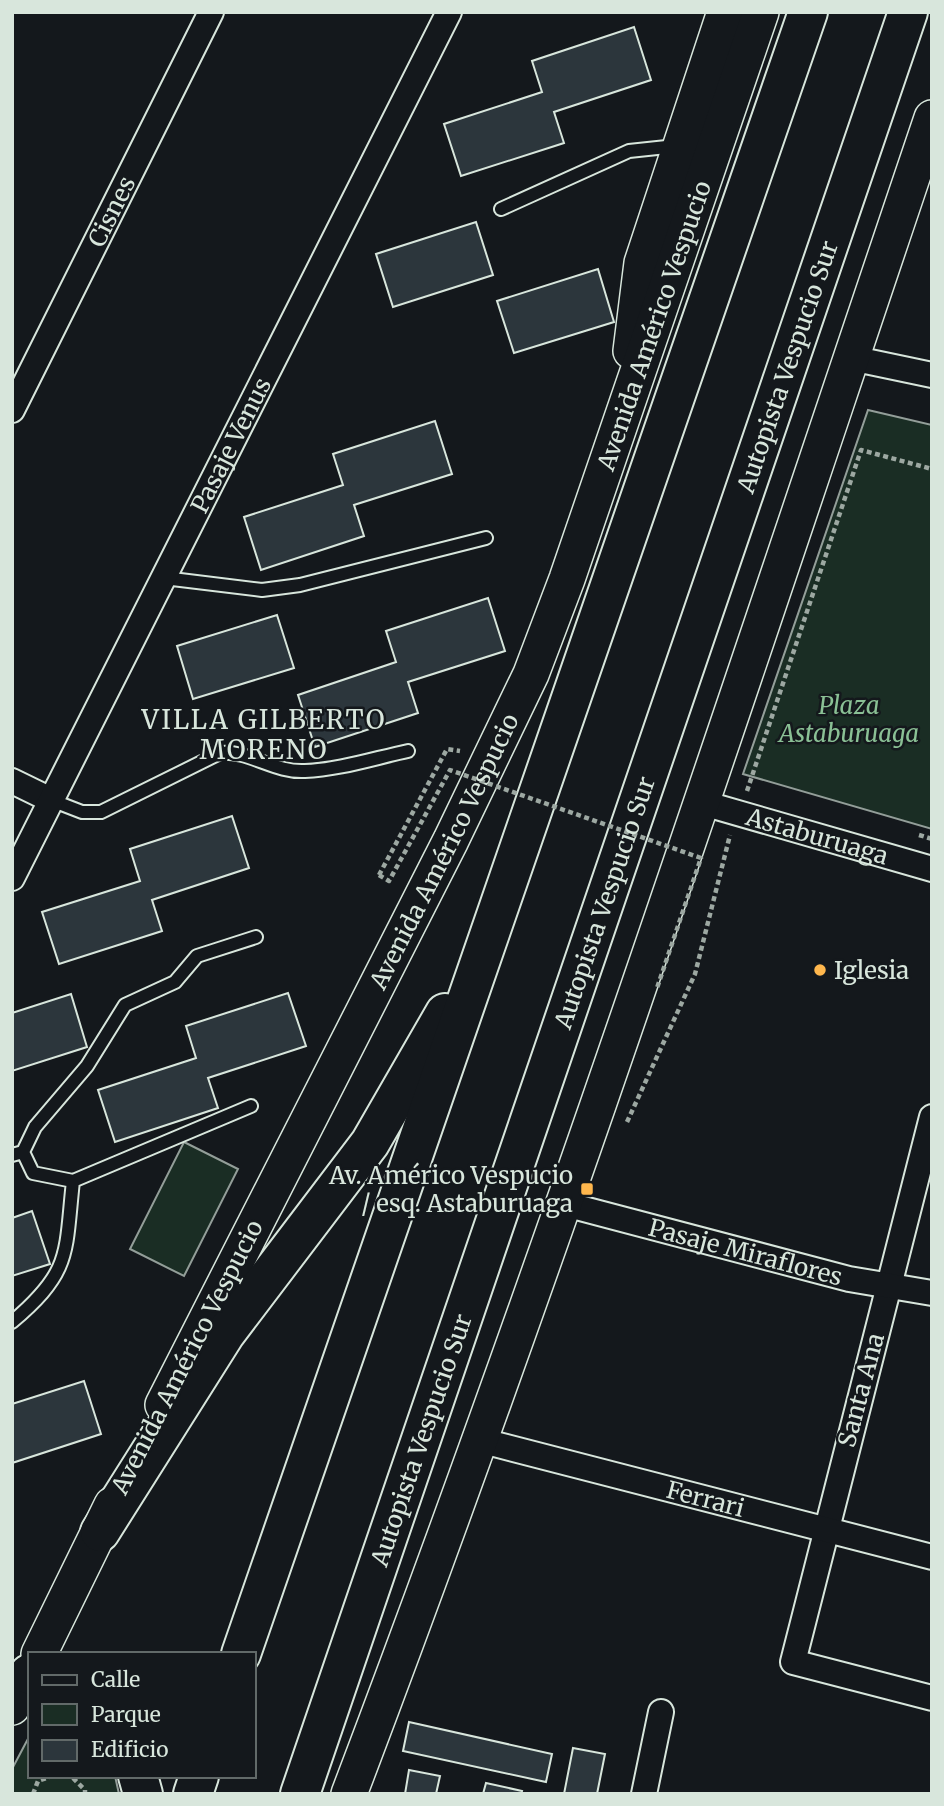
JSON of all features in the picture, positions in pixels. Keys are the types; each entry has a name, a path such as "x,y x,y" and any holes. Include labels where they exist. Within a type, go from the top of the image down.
{"highway":[{"path":"243,1652 808,12"},
{"name":"Autopista Vespucio Sur","path":"300,1794 908,12"},
{"path":"100,1532 225,1335 370,1143 494,925"}],"main road":[{"path":"630,395 639,275 653,224 725,12"},
{"name":"Avenida Américo Vespucio","path":"40,1652 512,716 563,591 761,12"},
{"path":"349,1794 479,1440 702,803 932,118"},
{"path":"12,1707 28,1676"}],"street":[{"name":"Cisnes","path":"12,410 211,12"},
{"name":"Pasaje Venus","path":"12,878 449,12"},
{"path":"851,358 932,375"},
{"path":"12,781 51,800"},
{"name":"Astaburuaga","path":"702,803 932,869"},
{"name":"Santa Ana","path":"932,1117 824,1528 793,1662 932,1698"},
{"name":"Pasaje Miraflores","path":"561,1203 849,1279 932,1293"},
{"name":"Ferrari","path":"479,1440 932,1557"},
{"path":"12,1666 28,1674"},
{"path":"643,1794 661,1712"}],"lane":[{"path":"501,209 629,151 680,145"},
{"path":"164,578 262,590 300,585 486,538"},
{"path":"51,800 82,812 101,812 220,752 236,751 252,760 303,772 408,751"},
{"path":"251,1106 72,1181 33,1173 18,1153 35,1127 87,1066 125,1005 175,982 197,956 256,937"},
{"path":"12,1322 43,1296 58,1273 64,1258 72,1181"}],"path":[{"path":"584,1139 606,1146 621,1132 695,974 737,814 861,450 932,469"},
{"path":"440,761 379,875 389,881 450,770 701,858 657,988"},
{"path":"33,1794 38,1781 46,1778"},
{"path":"73,1778 85,1790 85,1794"}],"green space":[{"name":"Plaza Astaburuaga","path":"868,410 932,425 932,829 743,774"},
{"path":"184,1142 238,1169 184,1276 130,1249"},
{"path":"28,1739 28,1778 115,1778 119,1794 12,1794 12,1769"}],"building":[{"path":"634,27 651,80 554,112 564,143 461,176 444,124 542,92 532,61"},
{"path":"476,222 493,275 393,307 376,254"},
{"path":"598,269 614,322 514,353 497,301"},
{"path":"435,421 452,474 354,505 364,536 261,570 244,517 343,485 333,454"},
{"path":"488,598 505,651 408,682 418,713 315,747 298,695 396,662 386,631"},
{"path":"277,615 294,668 193,699 177,646"},
{"path":"232,816 249,868 152,900 162,931 59,964 42,912 140,881 130,849"},
{"path":"288,993 306,1046 208,1078 218,1108 115,1142 98,1090 196,1058 186,1026"},
{"path":"71,994 87,1047 12,1071 12,1013"},
{"path":"32,1211 50,1264 12,1276 12,1218"},
{"path":"84,1381 101,1434 12,1463 12,1404"},
{"path":"409,1722 552,1754 546,1782 403,1751"},
{"path":"573,1748 605,1754 597,1794 564,1794"},
{"path":"409,1770 440,1776 436,1794 405,1794"},
{"path":"486,1783 522,1791 521,1794 483,1794"}],"place":[{"name":"Iglesia","path":"820,970"},
{"name":"Av. Américo Vespucio / esq. Astaburuaga","path":"587,1189"}],"district":[{"name":"VILLA GILBERTO MORENO","path":"264,734"}]}
